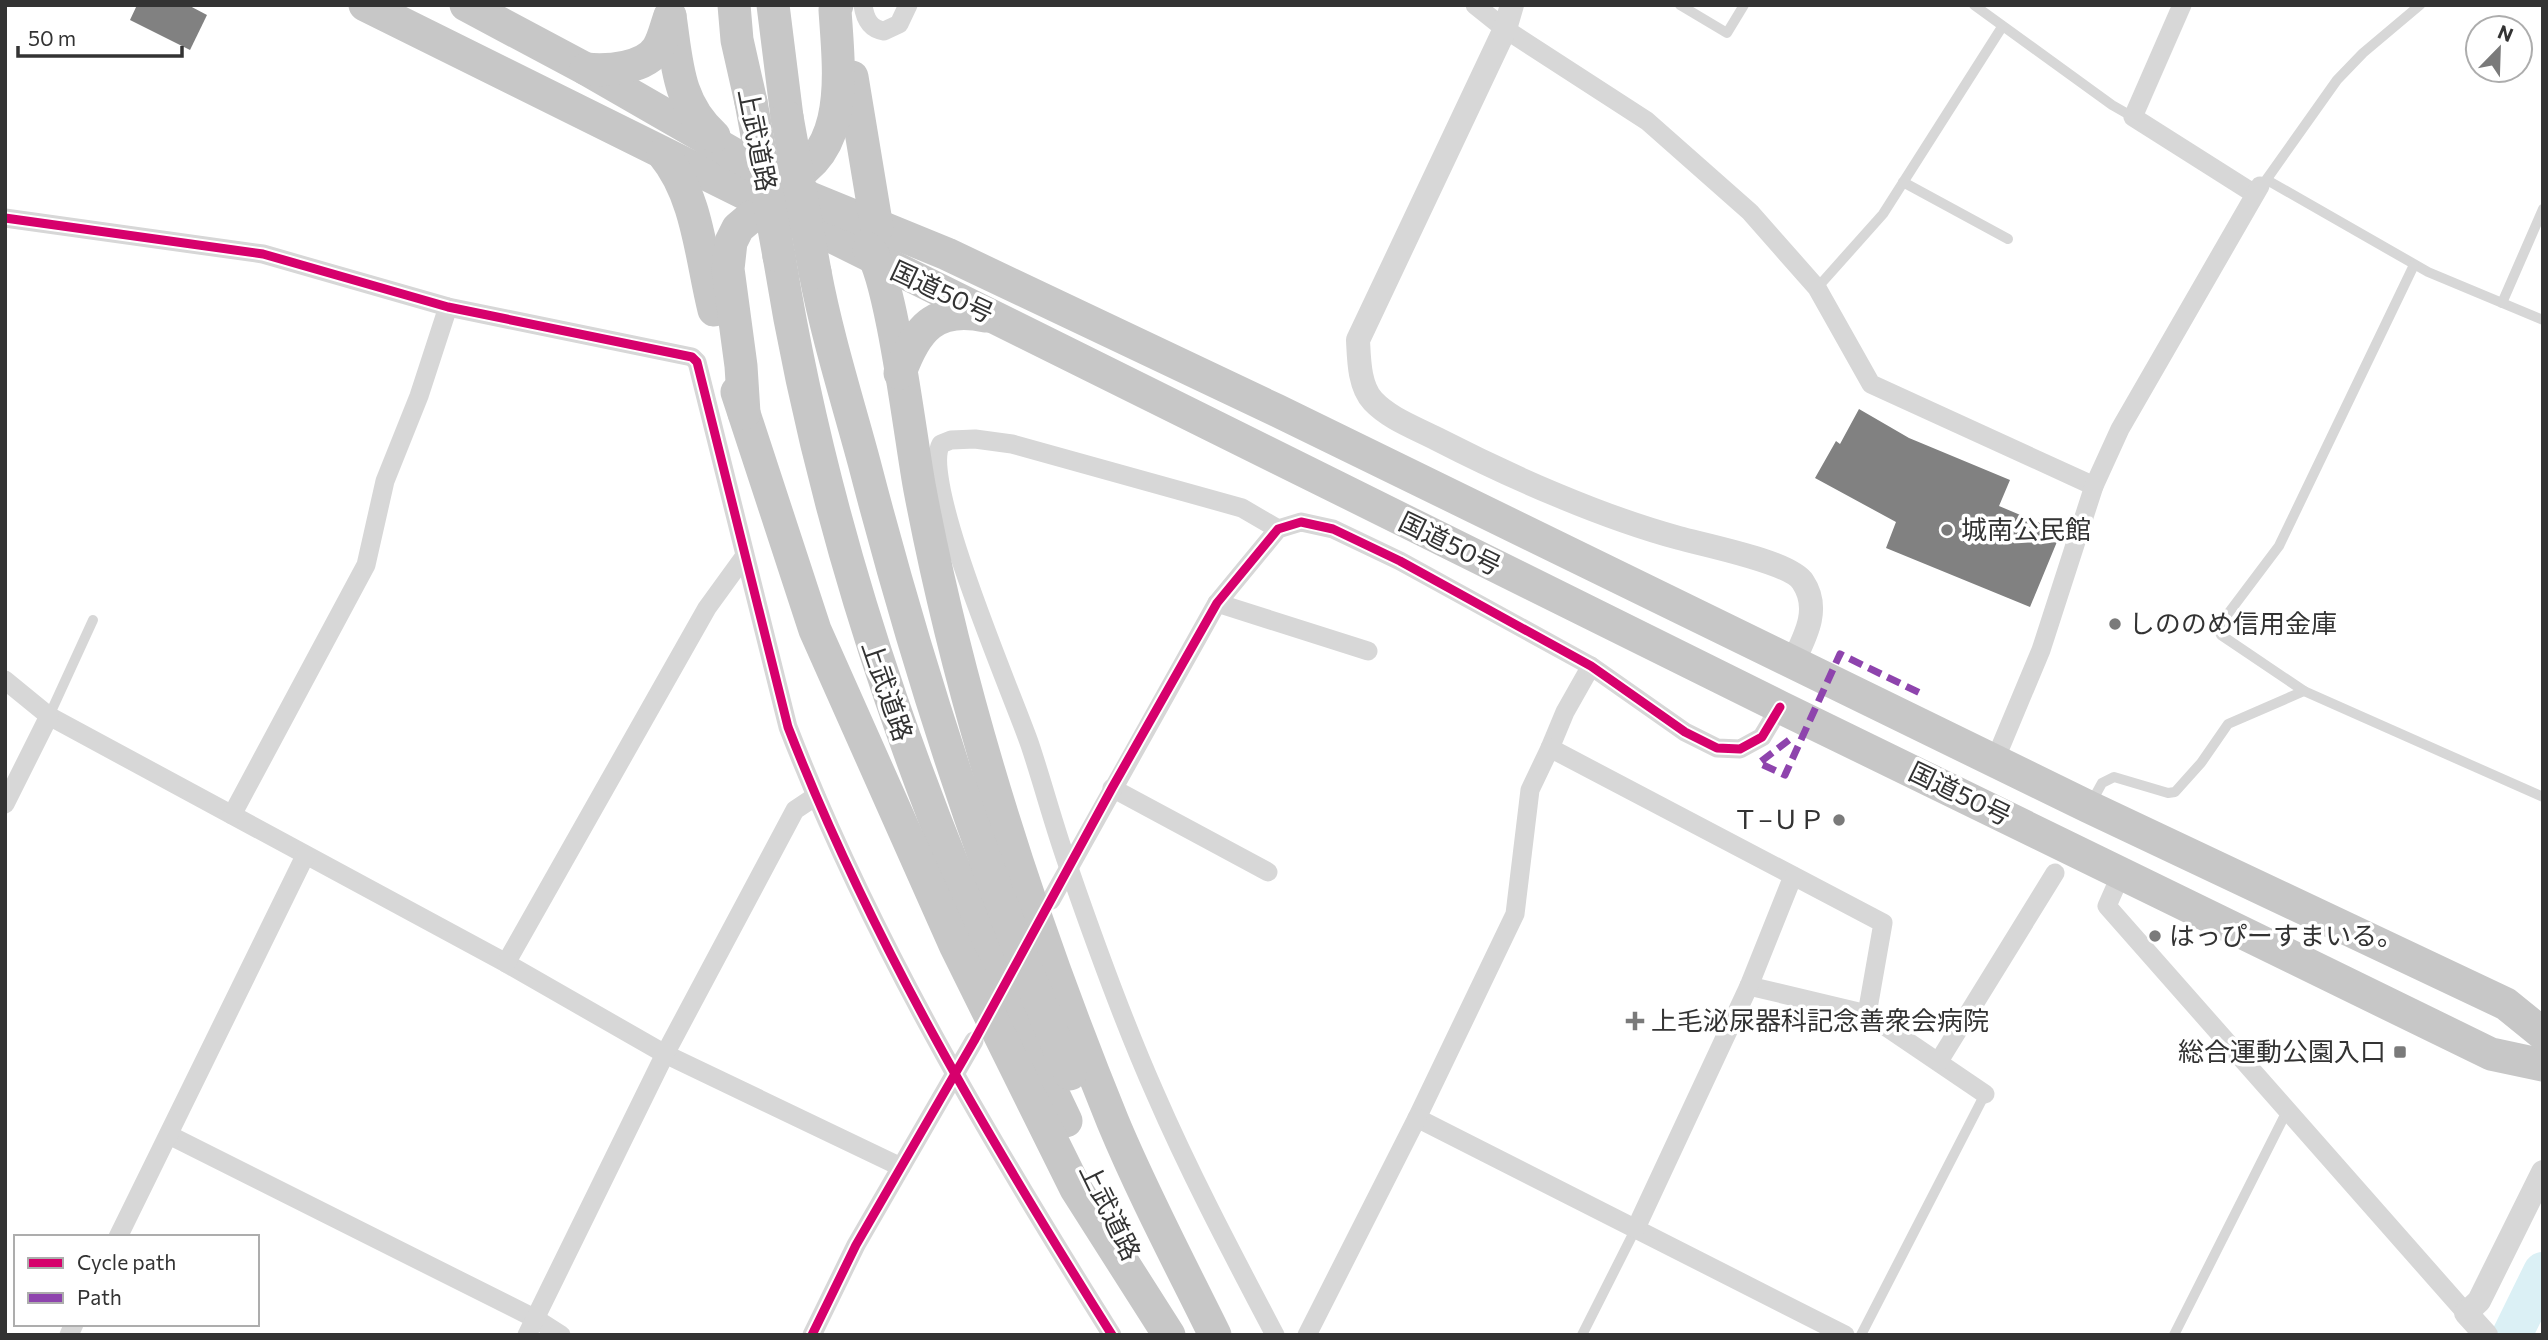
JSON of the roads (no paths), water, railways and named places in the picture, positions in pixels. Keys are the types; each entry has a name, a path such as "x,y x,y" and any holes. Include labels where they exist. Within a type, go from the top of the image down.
{"highway":[{"name":"国道50号","path":"365,5 740,191 788,196 877,228 985,272 2089,807 2506,1004 2543,1034"},
{"name":"国道50号","path":"466,5 734,153 878,261 1780,707 2491,1054 2543,1065"},
{"name":"上武道路","path":"734,5 737,40 751,102 802,381 833,516 866,628 909,757 1058,1103 1170,1335"},
{"name":"上武道路","path":"773,5 787,117 815,272 910,633 981,847 1052,1034 1094,1129 1179,1297 1203,1335"},
{"path":"744,413 729,256 738,228 751,217 788,196 831,133 838,80 837,5"},
{"path":"843,5 861,148 877,228"},
{"path":"586,69 608,71 646,59 657,51 669,10"},
{"path":"669,10 681,86 696,120 734,153"},
{"path":"663,154 675,169 690,204 726,359 815,630 956,947 1076,1189 1170,1335"},
{"path":"878,261 932,547 973,713 1028,891 1050,958 1114,1122 1150,1204 1215,1335"},
{"path":"900,373 915,338 930,321 963,313 1002,320"}],"street":[{"path":"863,5 872,28 884,31 900,24 908,5"},
{"path":"1475,5 1505,29 1647,121 1750,212 1817,288 1871,384 2094,486"},
{"path":"1512,5 1505,29 1358,340 1359,368 1372,400 1397,419 1463,452 1641,528 1764,561 1794,573 1803,582 1811,603 1811,624 1793,662"},
{"path":"1995,760 2041,650 2094,486 2120,429 2260,186 2133,117 2182,5"},
{"path":"5,218 263,254 448,307 692,357 697,362 744,557 761,610 788,727 816,796 901,975 955,1073 1112,1335"},
{"path":"232,815 366,565 385,481 419,396 448,307"},
{"path":"1275,1335 1189,1172 1123,1018 1069,868 1030,744 964,572 937,462 939,448 951,440 1012,444 1242,508 1278,529"},
{"path":"1051,900 1217,603 1278,529 1301,522 1333,529 1400,561 1591,666 1685,732 1717,748 1740,749 1762,737 1780,707"},
{"path":"506,963 707,608 744,557"},
{"path":"1217,603 1368,651"},
{"path":"1307,1335 1417,1118 1515,914 1530,790 1565,712 1591,666"},
{"path":"5,680 49,716 506,963 665,1054 901,1167"},
{"path":"5,804 49,716"},
{"path":"1550,748 1883,922 1867,1014"},
{"path":"1112,788 1268,872"},
{"path":"532,1327 665,1054 795,810 816,796"},
{"path":"119,1235 305,856"},
{"path":"2122,872 2107,905 2485,1333"},
{"path":"1939,1061 2055,873"},
{"path":"1636,1228 1749,986 1793,876"},
{"path":"1749,986 1867,1014 1985,1094"},
{"path":"812,1335 856,1245 974,1041"},
{"path":"1417,1118 1845,1335"},
{"path":"169,1135 532,1327 561,1335"},
{"path":"2466,1313 2479,1301 2543,1172"}],"lane":[{"path":"1680,5 1727,33 1744,5"},
{"path":"1974,5 2112,106 2133,117"},
{"path":"2420,5 2363,53 2337,80 2260,186 2414,265 2543,320"},
{"path":"1817,288 1883,214 2002,27"},
{"path":"1903,182 2008,239"},
{"path":"2502,303 2543,209"},
{"path":"2414,265 2278,546 2218,627 2221,635 2304,691 2543,797"},
{"path":"49,716 93,620"},
{"path":"2089,807 2102,783 2115,777 2168,793 2175,792 2201,764 2228,724 2304,691"},
{"path":"1861,1335 1985,1094"},
{"path":"2174,1335 2287,1111"},
{"path":"1582,1335 1636,1228"}],"waterway":[{"path":"2512,1335 2543,1272"}],"place":[{"name":"城南公民館","path":"1947,530"},
{"name":"しののめ信用金庫","path":"2115,624"},
{"name":"Ｔ−ＵＰ","path":"1839,820"},
{"name":"はっぴーすまいる。","path":"2155,936"},
{"name":"上毛泌尿器科記念善衆会病院","path":"1635,1021"},
{"name":"総合運動公園入口","path":"2400,1052"}]}
